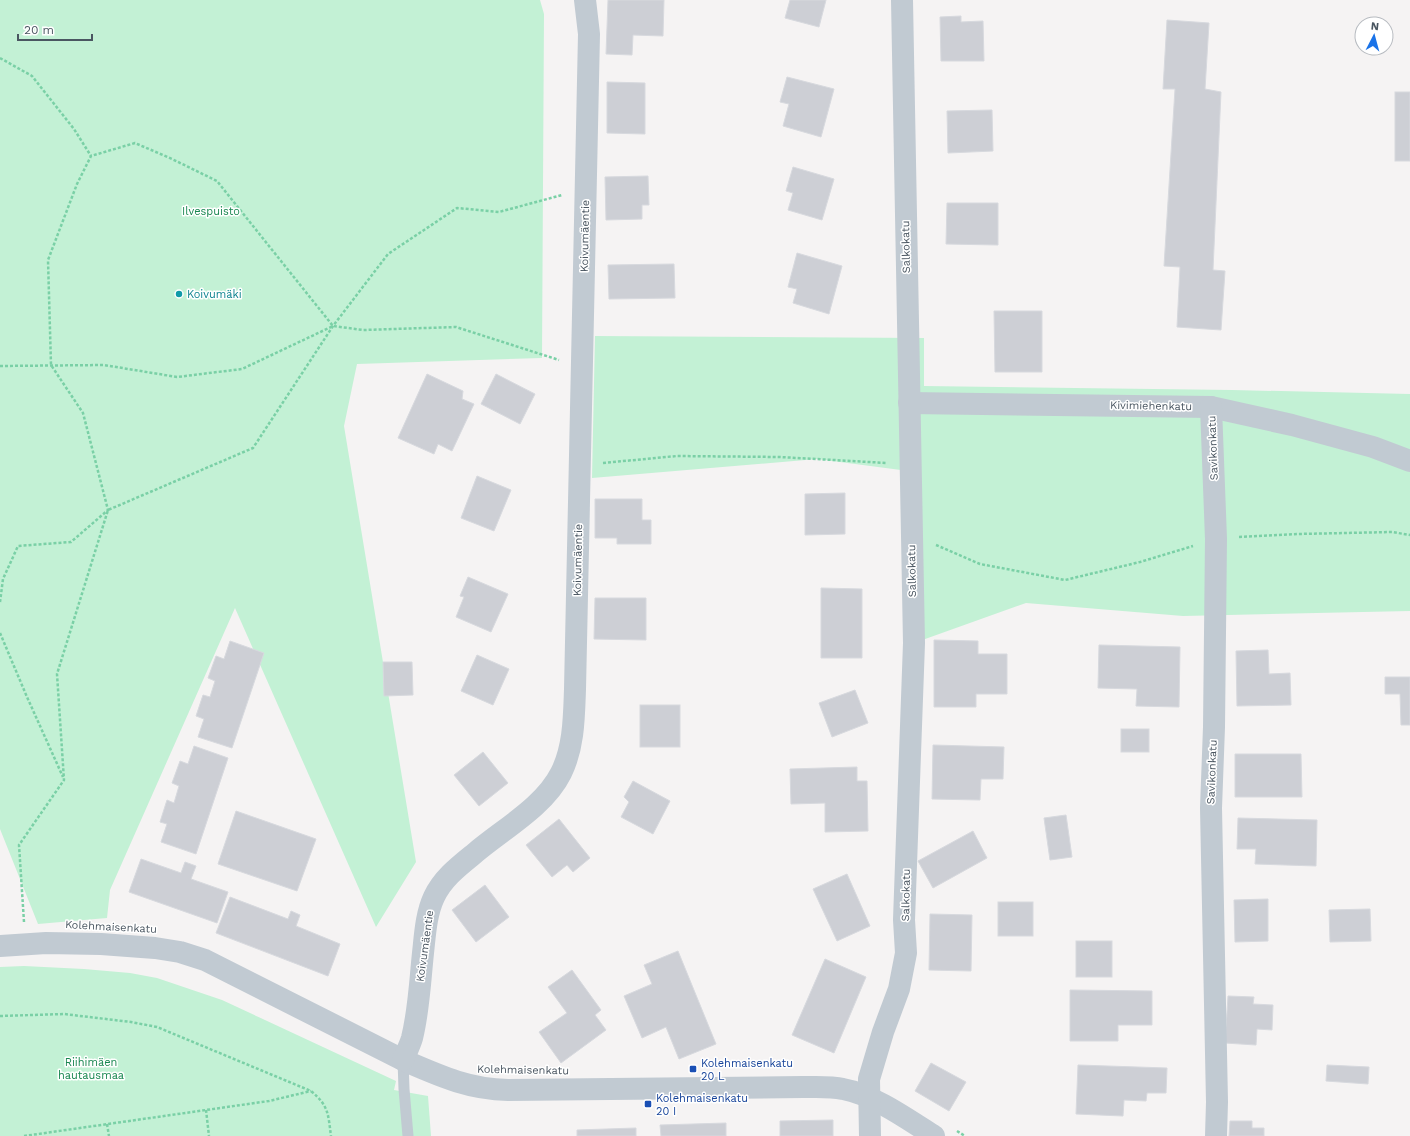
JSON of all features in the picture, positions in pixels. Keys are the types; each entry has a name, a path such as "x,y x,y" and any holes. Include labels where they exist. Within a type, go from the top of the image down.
{"street":[{"name":"Koivumäentie","path":"403,1060 412,1038 416,1017 427,920 433,900 440,886 452,872 537,804 550,790 561,773 573,728 589,34 585,0"},
{"name":"Salkokatu","path":"870,1136 870,1079 883,1032 899,989 906,952 904,920 914,643 902,0"},
{"name":"Kivimiehenkatu","path":"909,403 1211,407 1344,439 1373,447 1410,461"},
{"name":"Savikonkatu","path":"1211,407 1216,539 1214,727 1211,808 1217,1102 1216,1136"},
{"name":"Kolehmaisenkatu","path":"0,946 46,943 101,944 155,948 180,952 205,960 403,1060 459,1083 493,1089 803,1087 844,1089 870,1098 896,1112 943,1132"}],"lane":[{"path":"403,1060 408,1136"}],"path":[{"path":"0,58 32,76 74,129 91,156"},
{"path":"24,924 19,845 64,780 57,674 108,510 82,414 52,366 48,260 77,184 91,156 135,143 217,181 333,326"},
{"path":"0,602 2,578 18,546 71,542 108,510 254,448 333,326 388,254 457,208 499,212 568,193"},
{"path":"0,366 104,365 176,377 242,369 333,326 363,330 456,327 582,367"},
{"path":"580,466 677,456 795,458 871,461 910,465"},
{"path":"911,535 980,564 1065,580 1140,562 1216,539 1298,534 1392,532 1410,535"},
{"path":"0,633 26,697 64,780"},
{"path":"0,1016 64,1014 124,1021 157,1027 311,1091 322,1101 328,1112 331,1136"},
{"path":"24,1136 269,1101 311,1091"},
{"path":"206,1110 209,1136"},
{"path":"107,1124 109,1136"},
{"path":"943,1132 965,1136"}],"green space":[{"name":"Ilvespuisto","path":"0,0 540,0 544,14 542,358 357,364 344,426 416,862 376,927 235,608 110,890 107,918 38,924 0,829"},
{"path":"595,336 924,338 924,386 1410,394 1410,611 1183,616 1026,603 914,643 916,472 817,459 592,478"},
{"name":"Riihimäen hautausmaa","path":"24,966 130,973 157,978 222,1000 396,1081 394,1090 428,1096 431,1136 0,1136 0,967"}],"building":[{"path":"608,0 664,0 663,36 633,35 632,55 606,54"},
{"path":"790,0 826,0 819,27 785,18"},
{"path":"961,16 961,22 983,21 984,61 941,61 940,17"},
{"path":"1167,20 1209,23 1205,89 1221,92 1213,270 1225,271 1221,330 1177,327 1180,267 1164,266 1175,89 1163,89"},
{"path":"787,77 834,89 821,137 783,126 789,104 780,102"},
{"path":"607,82 645,83 645,134 607,133"},
{"path":"1395,92 1410,92 1410,161 1395,161"},
{"path":"992,110 993,151 948,153 947,111"},
{"path":"793,167 834,179 822,220 788,210 793,193 786,191"},
{"path":"648,176 649,205 642,205 642,219 606,220 605,177"},
{"path":"947,203 998,203 998,245 946,244"},
{"path":"797,253 842,266 829,314 793,303 797,289 788,287"},
{"path":"674,264 675,298 609,299 608,265"},
{"path":"994,311 1042,311 1042,372 995,372"},
{"path":"427,374 463,391 462,399 474,404 452,451 438,444 434,454 398,438"},
{"path":"496,374 535,394 520,424 481,404"},
{"path":"477,476 511,490 494,531 461,518"},
{"path":"845,493 845,534 805,535 805,494"},
{"path":"595,499 642,499 642,520 651,520 651,544 617,544 617,538 595,538"},
{"path":"468,577 508,594 491,632 456,617 464,597 460,596"},
{"path":"821,588 862,589 862,658 821,658"},
{"path":"595,598 646,598 646,640 594,639"},
{"path":"934,640 978,641 978,654 1007,654 1007,694 976,694 976,707 934,707"},
{"path":"230,641 264,653 232,748 198,737 204,719 196,716 203,695 210,697 215,681 208,678 216,656 224,659"},
{"path":"1099,645 1180,647 1179,707 1136,706 1137,689 1098,688"},
{"path":"1268,650 1269,674 1290,673 1291,705 1237,706 1236,651"},
{"path":"477,655 509,669 493,705 461,691"},
{"path":"383,662 412,662 413,695 384,696"},
{"path":"1385,677 1410,677 1410,725 1401,725 1400,694 1385,694"},
{"path":"855,690 868,723 832,737 819,703"},
{"path":"640,705 680,705 680,747 640,747"},
{"path":"1121,729 1149,729 1149,752 1121,752"},
{"path":"933,745 1004,747 1003,779 981,779 980,800 932,799"},
{"path":"194,746 228,758 196,854 161,842 167,824 160,822 167,800 174,803 179,786 172,783 180,761 188,764"},
{"path":"483,752 508,783 479,806 454,775"},
{"path":"1235,754 1301,754 1302,797 1235,797"},
{"path":"857,767 857,781 867,781 868,831 825,832 825,803 791,804 790,769"},
{"path":"633,781 670,801 653,834 621,817 629,802 624,797"},
{"path":"236,811 316,839 297,891 218,864"},
{"path":"1066,815 1072,857 1050,860 1044,818"},
{"path":"1238,818 1317,820 1316,866 1255,864 1256,849 1237,849"},
{"path":"559,819 590,858 573,872 567,865 552,877 526,845"},
{"path":"973,831 987,858 933,888 918,861"},
{"path":"141,859 181,873 185,862 196,866 191,879 228,892 217,923 129,892"},
{"path":"847,874 870,926 837,941 813,889"},
{"path":"485,885 509,917 476,942 452,910"},
{"path":"230,897 288,919 291,911 300,915 296,926 340,944 328,976 216,933"},
{"path":"1268,899 1268,941 1235,942 1234,900"},
{"path":"998,902 1033,902 1033,936 998,936"},
{"path":"1370,909 1371,941 1330,942 1329,910"},
{"path":"930,914 972,915 971,971 929,970"},
{"path":"1076,941 1112,941 1112,977 1076,977"},
{"path":"678,951 716,1044 679,1059 666,1027 642,1038 624,996 652,984 644,965"},
{"path":"825,959 866,977 834,1053 792,1035"},
{"path":"572,970 601,1010 595,1015 606,1030 561,1063 539,1032 567,1013 548,987"},
{"path":"1070,990 1152,991 1152,1025 1118,1025 1118,1041 1070,1041"},
{"path":"1228,996 1254,997 1253,1004 1273,1005 1272,1030 1257,1029 1256,1045 1225,1043"},
{"path":"931,1063 966,1082 949,1111 915,1091"},
{"path":"1078,1065 1167,1068 1166,1093 1147,1093 1146,1101 1124,1100 1123,1116 1076,1114"},
{"path":"1327,1065 1369,1067 1368,1084 1326,1081"},
{"path":"833,1120 833,1136 780,1136 780,1121"},
{"path":"1230,1121 1252,1121 1252,1128 1264,1128 1264,1136 1229,1136"},
{"path":"726,1123 726,1136 661,1136 660,1125"},
{"path":"636,1128 636,1136 577,1136 577,1130"}],"place":[{"name":"Koivumäki","path":"179,294"},
{"name":"Kolehmaisenkatu 20 L","path":"693,1069"},
{"name":"Kolehmaisenkatu 20 I","path":"648,1104"}]}
